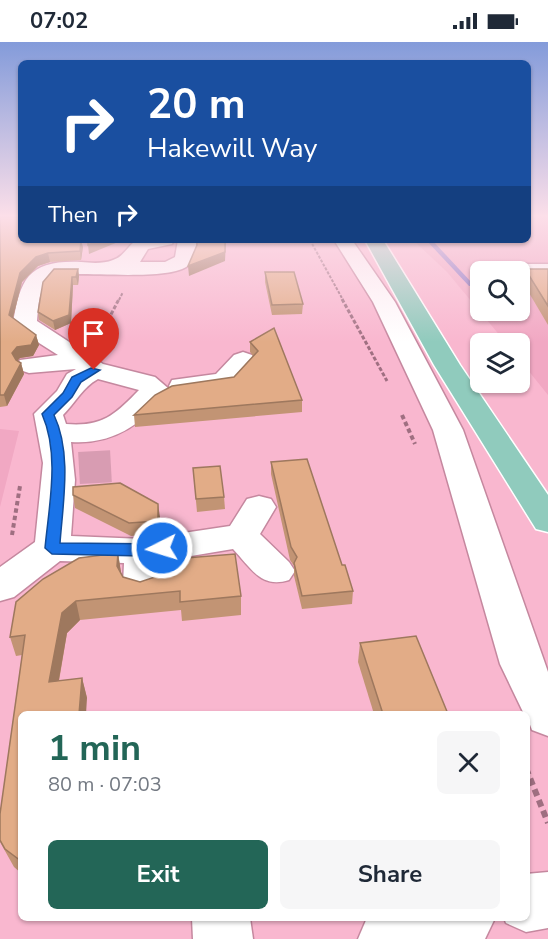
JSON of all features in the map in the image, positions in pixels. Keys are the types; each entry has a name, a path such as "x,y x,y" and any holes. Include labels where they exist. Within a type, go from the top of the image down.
{"main road":[{"path":"385,259 447,365 548,521"}],"street":[{"path":"114,267 131,259"},
{"path":"155,389 146,383 84,361 35,333 25,324 34,278 42,272 60,268 165,267 177,264 184,259"},
{"path":"356,259 384,302 448,430 522,664 548,716"},
{"path":"530,270 548,270"},
{"path":"0,325 25,320"},
{"path":"56,432 88,436 110,430 125,421 155,389 224,381 243,360"},
{"path":"29,365 84,361"},
{"path":"0,587 52,548 68,469 48,414 68,395 84,361"},
{"path":"52,548 142,568 250,521 276,571"},
{"path":"530,902 548,900"},
{"path":"221,921 223,939"},
{"path":"388,939 455,921"}],"path":[{"path":"320,259 390,386"},
{"path":"84,361 99,344 103,330 123,295 114,267"},
{"path":"399,406 416,446"},
{"path":"530,778 548,823"}],"shaded area":[{"path":"433,259 548,259 548,395 530,373 530,333 498,333 488,321 530,321 530,261 470,261 470,300"},
{"path":"0,429 19,431 0,507"}],"building":[{"path":"0,259 34,259 20,273 9,315 36,335 31,345 17,347 12,353 21,363 4,395 0,395"},
{"path":"191,259 207,259 188,266"},
{"path":"54,269 78,269 76,277 72,277 69,315 53,321 38,312 43,282"},
{"path":"530,269 548,269 548,306 530,277"},
{"path":"265,272 294,272 303,304 272,305"},
{"path":"274,328 302,400 134,415 155,395 172,386 234,377 258,351 250,342"},
{"path":"307,459 342,565 345,565 353,591 302,596 294,563 297,557 291,547 271,462"},
{"path":"220,466 224,497 196,499 193,468"},
{"path":"120,483 158,504 158,521 129,523 73,495 73,487"},
{"path":"118,553 117,566 123,577 140,582 155,577 161,560 235,554 241,596 180,602 180,591 76,601 62,613 49,682 82,678 79,711 18,711 18,859 5,849 0,840 0,814 25,635 10,637 16,602 43,579 79,558"},
{"path":"416,636 447,711 382,711 360,643"}],"waterway":[{"path":"447,259 470,284"}],"tunnel":[{"path":"79,468 115,466"}],"route":[{"path":"94,370 76,380 68,395 48,414 56,432 58,480 52,548 143,551 162,548"}]}
